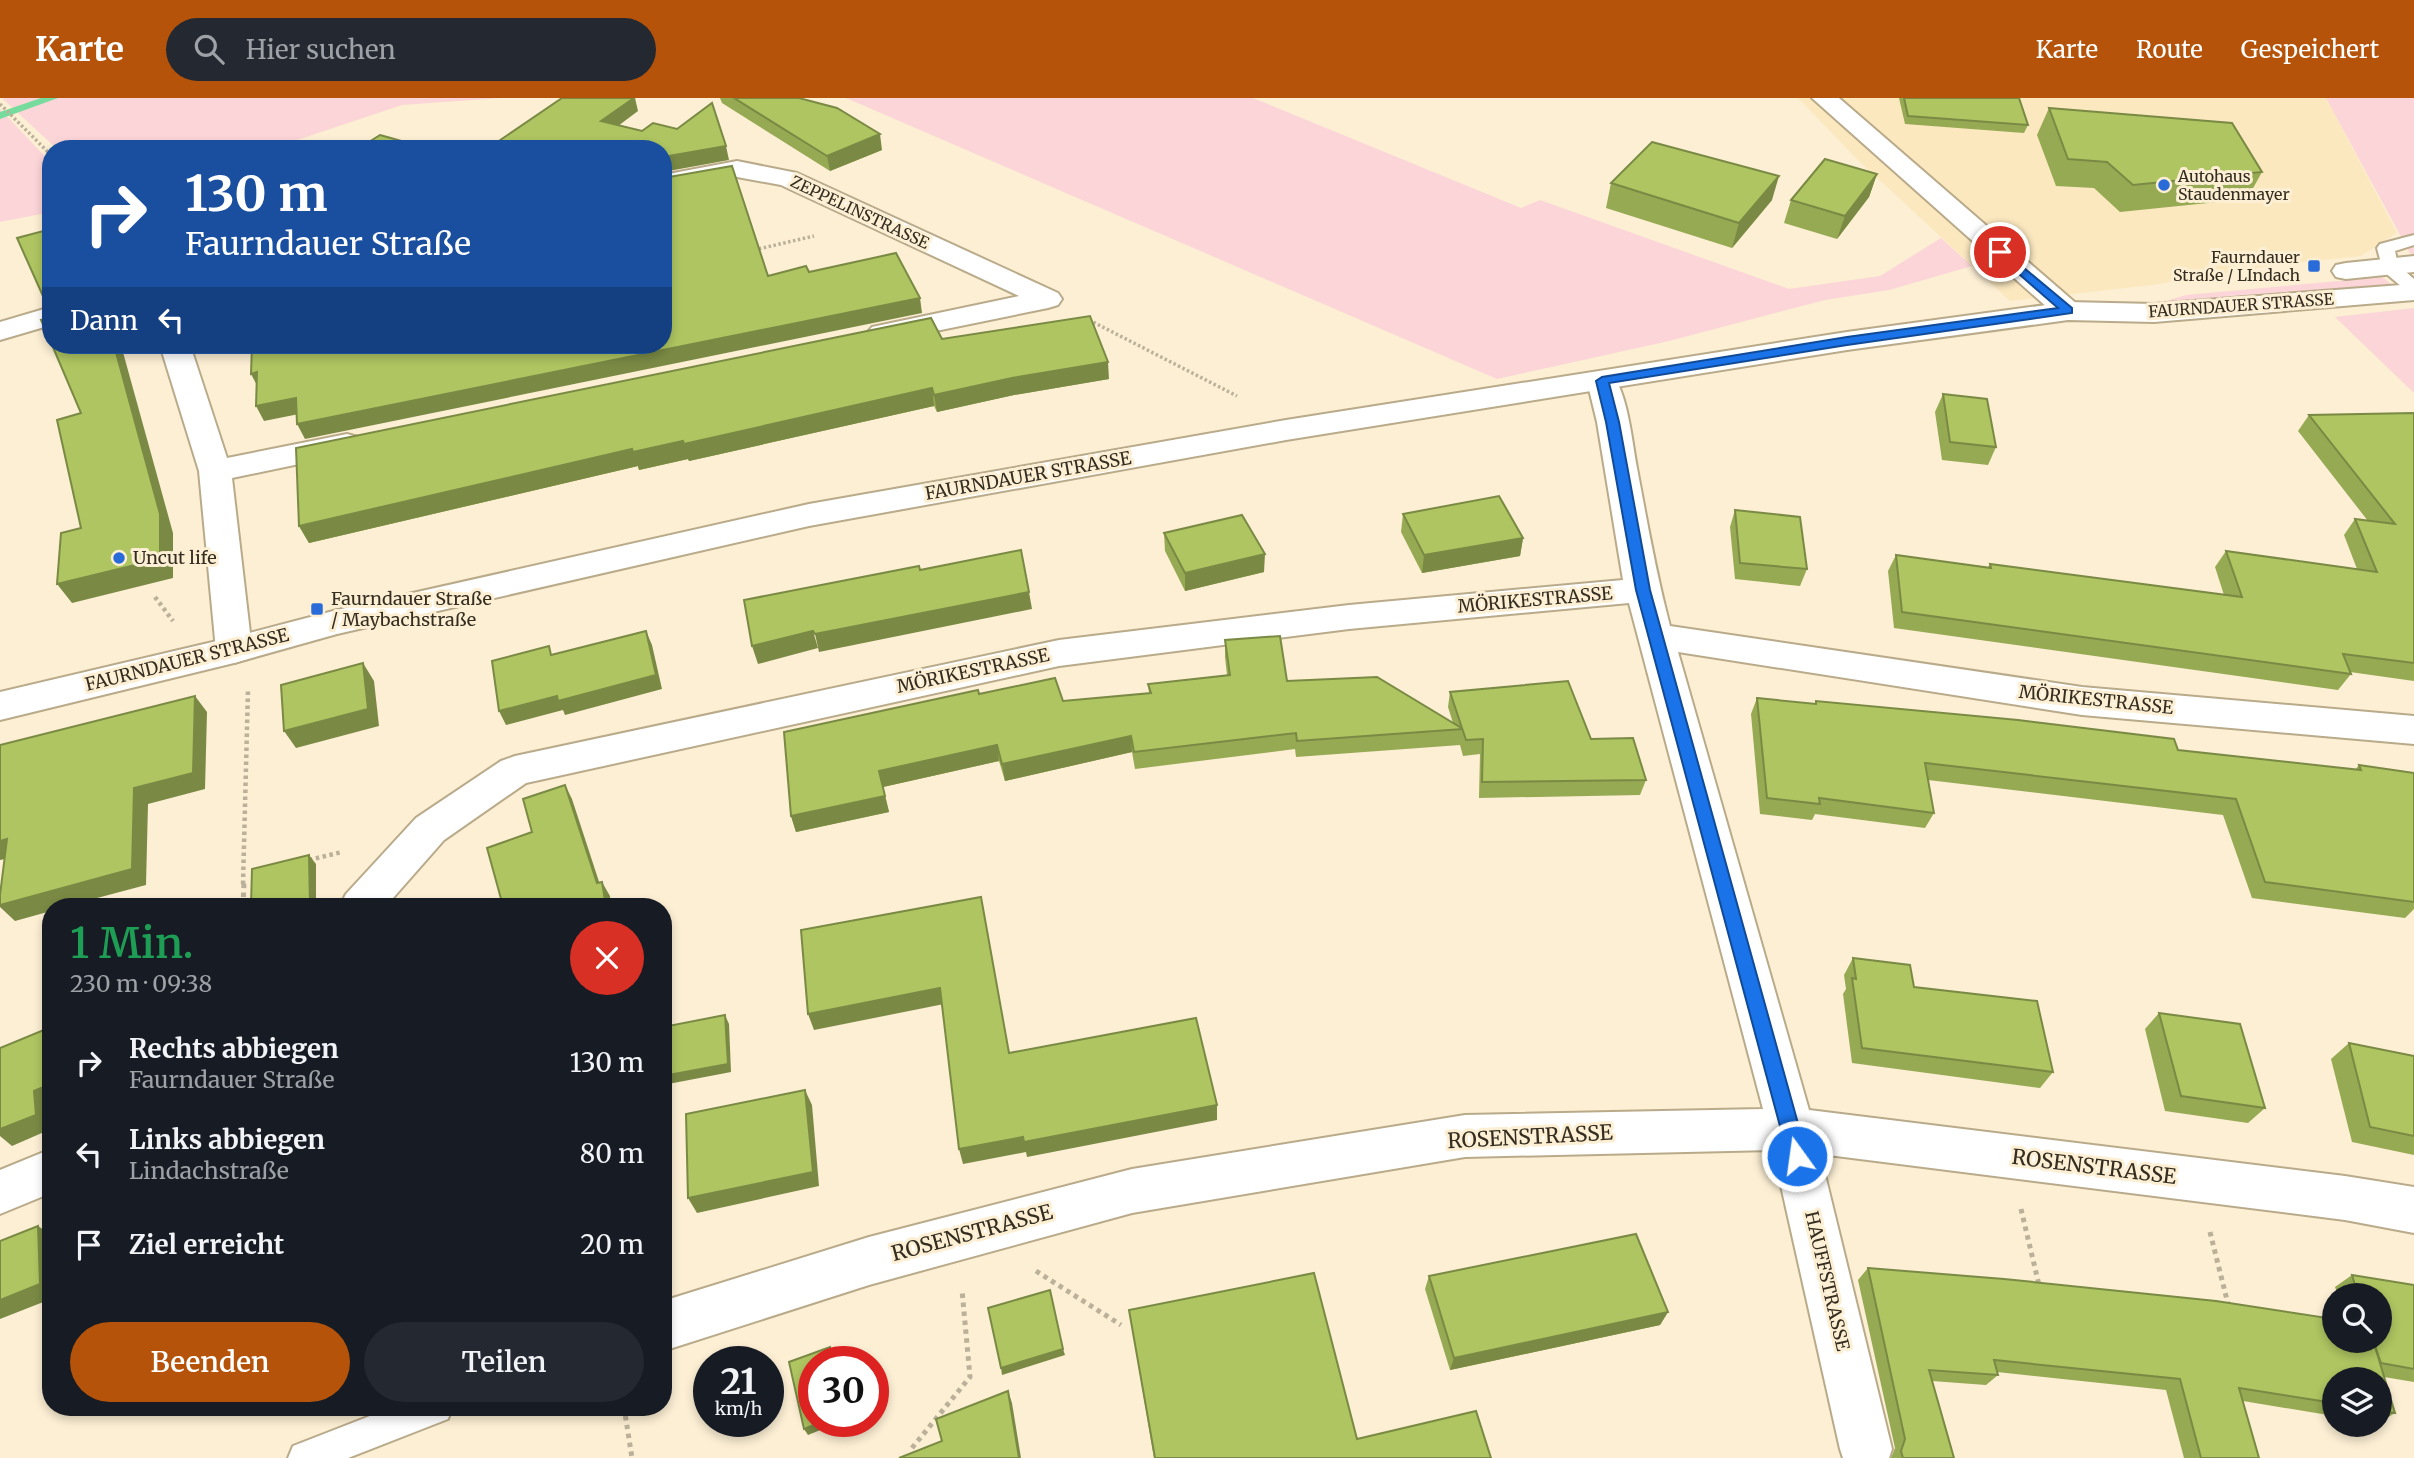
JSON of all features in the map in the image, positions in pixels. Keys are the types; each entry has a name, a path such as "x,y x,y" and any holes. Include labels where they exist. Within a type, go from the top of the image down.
{"street":[{"path":"1824,98 2068,310"},
{"name":"ZEPPELINSTRASSE","path":"672,181 737,169 788,178 1048,299"},
{"name":"FAURNDAUER STRASSE","path":"0,706 234,650 337,622 809,515 1286,430 1847,341 2068,310 2109,297 2402,266"},
{"name":"FAURNDAUER STRASSE","path":"2068,310 2154,313 2414,290"},
{"path":"858,338 1048,299"},
{"path":"0,331 42,319"},
{"path":"178,354 215,471 234,650"},
{"name":"HAUFFSTRASSE","path":"1602,381 1613,422 1643,590 1791,1129 1866,1449"},
{"path":"215,471 374,438"},
{"name":"MÖRIKESTRASSE","path":"368,898 430,829 515,771 1059,653 1349,617 1643,590"},
{"name":"MÖRIKESTRASSE","path":"1656,636 2082,701 2414,730"},
{"name":"ROSENSTRASSE","path":"672,1323 869,1261 1132,1191 1465,1136 1791,1129 2344,1198 2414,1210"},
{"path":"0,1192 42,1175"}],"lane":[{"path":"2414,240 2386,248 2402,266 2414,290"},
{"path":"304,1458 413,1416"}],"path":[{"path":"0,104 42,147"},
{"path":"751,251 876,219"},
{"path":"1048,299 1271,414 1286,430"},
{"path":"243,898 247,704"},
{"path":"297,863 351,850"},
{"path":"2010,1156 2042,1298"},
{"path":"2197,1180 2232,1321"},
{"path":"912,1448 970,1377 957,1237"},
{"path":"1026,1265 1121,1325"},
{"path":"625,1416 632,1458"}],"shaded area":[{"path":"2,98 500,98 402,105 297,140 47,140"},
{"path":"846,98 1253,98 1521,208 1540,200 1789,289 1880,276 1941,238 1972,266 1889,290 1825,300 1669,341 1497,379"},
{"path":"1798,98 2326,98 2397,233 2361,256 2276,265 2152,285 2010,301 1859,161"},
{"path":"2326,98 2414,98 2414,254 2411,255"},
{"path":"0,109 42,153 42,214 0,222"},
{"path":"2382,277 2391,284 2197,304 2163,302 2186,295"},
{"path":"2414,308 2414,393 2335,317"}],"building":[{"path":"562,98 634,98 601,121 642,131 653,123 677,129 712,103 726,146 672,155 672,140 500,140"},
{"path":"734,98 799,98 837,108 880,134 827,156"},
{"path":"1904,98 2019,98 2028,125 1908,116"},
{"path":"2049,108 2232,123 2262,172 2133,185 2107,162 2068,159"},
{"path":"380,135 398,140 372,140"},
{"path":"1652,142 1779,176 1739,223 1611,183"},
{"path":"1825,159 1877,174 1845,216 1791,200"},
{"path":"732,166 768,276 806,266 809,272 896,253 920,298 672,348 672,176"},
{"path":"42,231 42,294 17,238"},
{"path":"1090,316 1108,362 1012,378 934,395 932,388 684,444 683,441 633,452 632,449 299,526 296,448 931,318 942,339"},
{"path":"56,354 116,354 160,514 160,559 57,584 61,533 81,528 57,420 81,413"},
{"path":"252,354 643,354 297,424 296,398 256,406 257,372 251,374"},
{"path":"1943,394 1987,399 1996,447 1950,442"},
{"path":"2414,413 2414,663 2343,654 2351,674 1902,612 1896,555 1991,568 1990,564 2242,597 2226,551 2377,572 2355,519 2395,524 2309,415"},
{"path":"1499,496 1523,538 1424,555 1403,514"},
{"path":"1735,510 1800,517 1807,569 1740,563"},
{"path":"1242,515 1265,554 1185,573 1164,533"},
{"path":"1021,550 1029,592 815,634 813,631 752,646 744,600 919,566 920,570"},
{"path":"646,631 656,675 558,701 557,696 499,711 492,661 549,646 551,655"},
{"path":"1280,636 1287,681 1377,677 1463,729 1297,741 1296,733 1134,752 1131,736 1002,764 997,745 879,771 885,796 791,816 784,732 978,690 979,694 1055,678 1063,701 1151,693 1148,684 1230,675 1225,640"},
{"path":"363,663 368,709 284,731 281,685"},
{"path":"1568,681 1591,739 1633,738 1646,780 1482,782 1483,739 1466,740 1450,692"},
{"path":"195,696 193,773 134,788 132,869 0,905 7,839 0,841 0,745"},
{"path":"1757,698 2018,720 2174,739 2178,750 2361,770 2359,765 2414,773 2414,902 2265,882 2236,799 1925,763 1934,813 1819,798 1820,804 1767,798"},
{"path":"565,785 597,883 602,882 605,898 501,898 487,848 532,832 523,799"},
{"path":"309,855 310,898 251,898 252,869"},
{"path":"981,897 1009,1053 1196,1018 1217,1105 1024,1142 1023,1137 959,1149 940,988 808,1014 801,930"},
{"path":"1853,958 1910,965 1914,987 2037,1001 2053,1072 1862,1048 1852,978 1856,979"},
{"path":"2159,1013 2240,1024 2265,1108 2181,1096"},
{"path":"725,1015 728,1064 672,1074 672,1025"},
{"path":"42,1031 42,1088 34,1091 36,1115 0,1129 0,1048"},
{"path":"2349,1043 2414,1056 2414,1136 2370,1127"},
{"path":"805,1090 813,1172 688,1198 686,1114"},
{"path":"38,1226 40,1284 0,1300 0,1241"},
{"path":"1636,1234 1668,1312 1454,1358 1429,1276"},
{"path":"1868,1268 2216,1301 2322,1317 2322,1353 2377,1353 2381,1367 2322,1367 2322,1401 2239,1388 2259,1458 2201,1458 2180,1379 1994,1360 1998,1375 1929,1370 1954,1458 1903,1458 1901,1451 1905,1439"},
{"path":"1314,1273 1357,1439 1476,1411 1491,1458 1155,1458 1129,1310"},
{"path":"2352,1275 2414,1285 2414,1369 2381,1363 2378,1353 2392,1353 2392,1283 2354,1283"},
{"path":"1050,1290 1063,1349 1001,1368 988,1308"},
{"path":"798,1359 798,1402 789,1362"},
{"path":"1008,1391 1019,1458 899,1458 942,1441 936,1419"}],"waterway":[{"path":"0,116 52,98"}],"place":[{"name":"Autohaus Staudenmayer","path":"2164,185"},
{"name":"Faurndauer Straße / LIndach","path":"2314,266"},
{"name":"Uncut life","path":"119,558"},
{"name":"Faurndauer Straße / Maybachstraße","path":"317,609"}],"route":[{"path":"1797,1156 1643,590 1613,422 1602,381 1847,341 2068,310 2000,252"}]}
